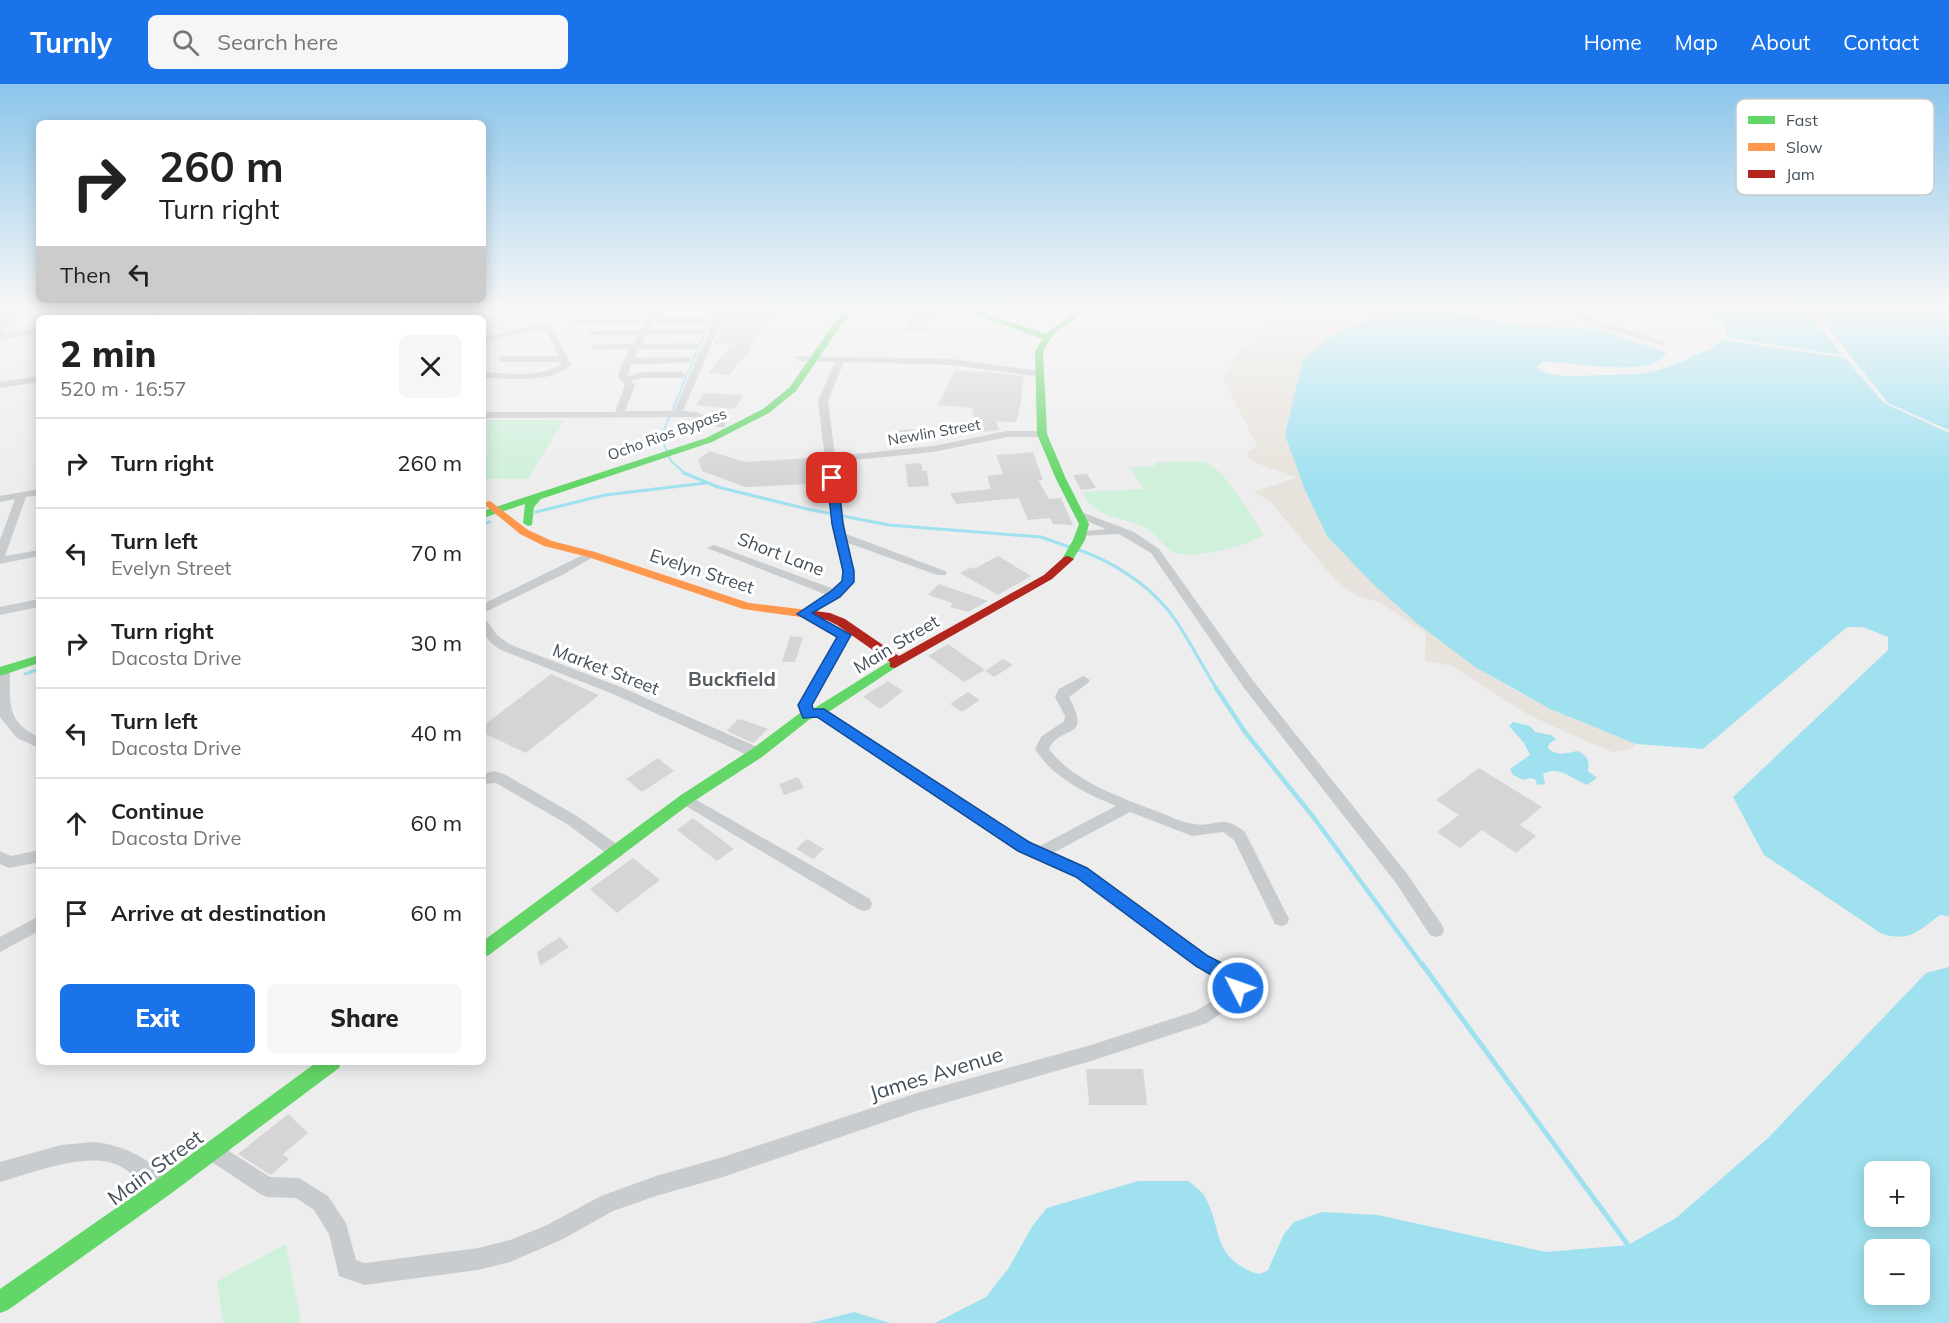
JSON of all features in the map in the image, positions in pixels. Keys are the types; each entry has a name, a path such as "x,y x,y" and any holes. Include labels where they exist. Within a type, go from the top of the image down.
{"street":[{"path":"486,375 547,374 565,366"},
{"path":"619,414 630,391 630,385 622,377 625,366"},
{"path":"675,413 697,366"},
{"name":"Ocho Rios Bypass","path":"682,444 753,408 780,387 800,366"},
{"name":"Ocho Rios Bypass","path":"494,507 647,455 731,430 766,411 793,389 803,366"},
{"path":"803,614 836,594 848,582 848,571 836,510 823,401 838,366"},
{"path":"981,366 1040,374"},
{"path":"1040,366 1042,434 1060,479 1081,515 1084,524 1081,537 1105,531 1125,532"},
{"path":"626,380 641,375 682,375"},
{"path":"0,385 36,379"},
{"path":"486,415 675,413 702,416 722,425"},
{"name":"Newlin Street","path":"830,460 887,456 1007,434 1042,434"},
{"name":"Ocho Rios Bypass","path":"494,507 537,498 647,455"},
{"path":"0,499 36,493"},
{"path":"22,495 0,555 36,553"},
{"path":"528,523 529,507 537,498"},
{"name":"Evelyn Street","path":"494,507 528,523 538,531 584,546 591,554"},
{"name":"Evelyn Street","path":"494,507 528,536 574,553 591,554 747,606 830,617 841,622 894,665"},
{"path":"1081,515 1125,532 1148,544 1164,562 1249,685 1402,879 1436,930"},
{"path":"839,530 941,573"},
{"name":"Main Street","path":"486,948 686,799 813,713 1048,577 1068,559 1081,537"},
{"name":"Short Lane","path":"713,548 836,594"},
{"path":"486,608 533,586 591,554"},
{"path":"0,611 36,604"},
{"name":"Evelyn Street","path":"803,614 894,665"},
{"name":"Market Street","path":"486,629 492,638 505,647 659,708 756,753"},
{"path":"813,713 805,705 844,635"},
{"path":"36,660 2,671 4,713 22,735 36,742"},
{"path":"1083,680 1064,692 1062,697 1072,716 1071,722 1065,729 1046,740 1042,749 1045,756 1074,777 1127,807 1192,830 1198,831 1221,825 1235,831 1240,836 1281,919"},
{"name":"James Avenue","path":"213,1151 267,1188 299,1188 321,1203 339,1230 347,1268 365,1274 478,1259 554,1233 608,1203 656,1186 723,1167 917,1102 1153,1034 1201,1017 1233,996 1238,988 1235,979 1202,961 1081,872 1023,847 813,713"},
{"path":"486,779 498,777 572,820 616,852"},
{"path":"686,799 864,904"},
{"path":"1039,853 1127,807"},
{"path":"0,857 9,862 36,857"},
{"path":"0,945 36,925"},
{"name":"Main Street","path":"0,1302 162,1188 328,1065"},
{"path":"0,1172 62,1156 99,1151 121,1156 162,1188"}],"green space":[{"path":"486,420 564,420 528,479 486,479"},
{"path":"1191,461 1211,465 1228,482 1264,535 1219,551 1193,554 1173,552 1149,530 1112,517 1095,508 1088,502 1083,492 1144,489 1129,467 1155,466 1156,462"},
{"path":"286,1244 301,1323 223,1323 217,1281"}],"sand":[{"path":"1230,366 1381,366 1327,536 1404,610 1459,655 1519,693 1562,714 1636,744 1628,750 1613,752 1587,742 1527,714 1452,666 1425,661 1426,633 1379,602 1357,596 1336,581 1270,501 1254,492 1296,478 1258,464 1247,456 1249,451 1258,447 1222,378"}],"water":[{"path":"1301,366 1538,366 1563,376 1635,374 1669,366 1949,366 1949,916 1940,915 1914,934 1900,937 1882,934 1764,855 1733,797 1888,650 1888,637 1863,627 1847,627 1703,749 1636,744 1550,709 1475,667 1418,624 1373,584 1327,536 1305,490 1285,435"},
{"path":"1596,366 1646,366 1628,367"},
{"path":"1513,722 1530,726 1535,732 1551,735 1556,739 1549,744 1548,748 1555,753 1578,751 1581,753 1588,761 1588,771 1597,778 1587,785 1555,771 1543,774 1545,784 1537,785 1535,779 1523,780 1513,775 1510,769 1530,755 1524,743 1509,726"},
{"path":"1949,967 1949,1323 935,1323 986,1297 1008,1269 1033,1225 1047,1208 1138,1181 1189,1181 1205,1197 1219,1238 1228,1255 1246,1269 1262,1273 1268,1270 1284,1234 1294,1222 1322,1212 1378,1215 1546,1252 1628,1245 1676,1218 1768,1138 1926,973"},
{"path":"854,1312 890,1323 810,1323"}],"pier":[{"path":"1542,366 1563,373 1635,371 1670,366 1635,374 1563,376 1546,373 1537,367"},
{"path":"1852,366 1858,366 1888,403 1949,430 1949,433 1884,403"}],"building":[{"path":"714,366 737,366 729,375 708,373"},
{"path":"955,371 991,372 1024,377 1021,394 1023,394 1016,422 996,421 999,430 977,433 972,408 938,405"},
{"path":"704,393 743,396 736,407 730,409 696,405"},
{"path":"915,429 918,444 901,445 898,430"},
{"path":"710,451 745,462 810,458 811,484 745,487 702,471 698,459"},
{"path":"1033,452 1043,480 1038,480 1049,499 1061,498 1073,525 1053,524 1050,518 1028,520 1019,498 956,504 950,493 991,489 987,476 1003,474 996,455"},
{"path":"921,463 923,471 927,471 929,486 908,487 905,464"},
{"path":"1087,474 1096,488 1081,490 1073,475"},
{"path":"998,556 1031,576 998,595 960,573 971,567 974,569"},
{"path":"939,584 988,601 968,612 950,607 953,603 928,595"},
{"path":"790,636 803,637 795,662 782,662"},
{"path":"948,644 985,670 964,682 928,656"},
{"path":"1003,659 1013,665 994,677 985,671"},
{"path":"551,674 599,695 526,753 486,734 486,724"},
{"path":"888,681 903,691 880,709 863,697"},
{"path":"968,692 980,700 962,712 950,704"},
{"path":"738,719 768,729 753,743 727,731"},
{"path":"658,758 674,771 642,792 626,779"},
{"path":"1479,768 1542,807 1520,825 1536,836 1516,853 1482,830 1460,848 1437,832 1459,815 1436,800"},
{"path":"798,777 804,788 784,795 779,784"},
{"path":"693,818 734,849 717,861 677,830"},
{"path":"807,839 824,849 813,859 796,849"},
{"path":"633,858 660,880 617,913 590,889"},
{"path":"560,937 569,947 540,966 537,952"},
{"path":"1086,1069 1143,1069 1147,1105 1089,1105"},
{"path":"288,1114 308,1133 283,1154 289,1159 271,1175 238,1154"}],"waterway":[{"path":"685,474 671,461 661,437 691,366"},
{"path":"685,474 718,487 807,509 889,525 1041,537 1069,547"},
{"path":"536,512 605,495 706,483"},
{"path":"486,523 490,522"},
{"path":"1076,549 1114,566 1149,590 1181,628 1217,689"},
{"path":"25,674 36,670"},
{"path":"1216,688 1245,732 1314,818 1423,966"},
{"path":"1422,964 1628,1245"}],"traffic: fast":[{"path":"486,514 709,440 766,411 793,389 809,366"},
{"path":"1040,366 1042,434 1061,479 1084,524 1079,540 1068,559"},
{"path":"528,523 529,507 537,497"},
{"path":"808,715 805,705 844,635"},
{"path":"0,672 36,660"},
{"path":"486,948 686,799 757,753 805,716 819,712 895,664"},
{"path":"0,1302 162,1188 328,1065"}],"traffic: slow":[{"path":"490,504 524,532 548,544 591,554 747,606 808,614"}],"traffic: jam":[{"path":"895,664 1048,577 1068,559"},
{"path":"808,614 830,617 841,622 899,662"}],"district":[{"name":"Buckfield","path":"732,678"}],"route":[{"path":"832,478 848,582 836,594 803,614 844,635 805,705 808,715 819,712 1023,847 1081,872 1202,961 1235,979 1238,988"}]}
